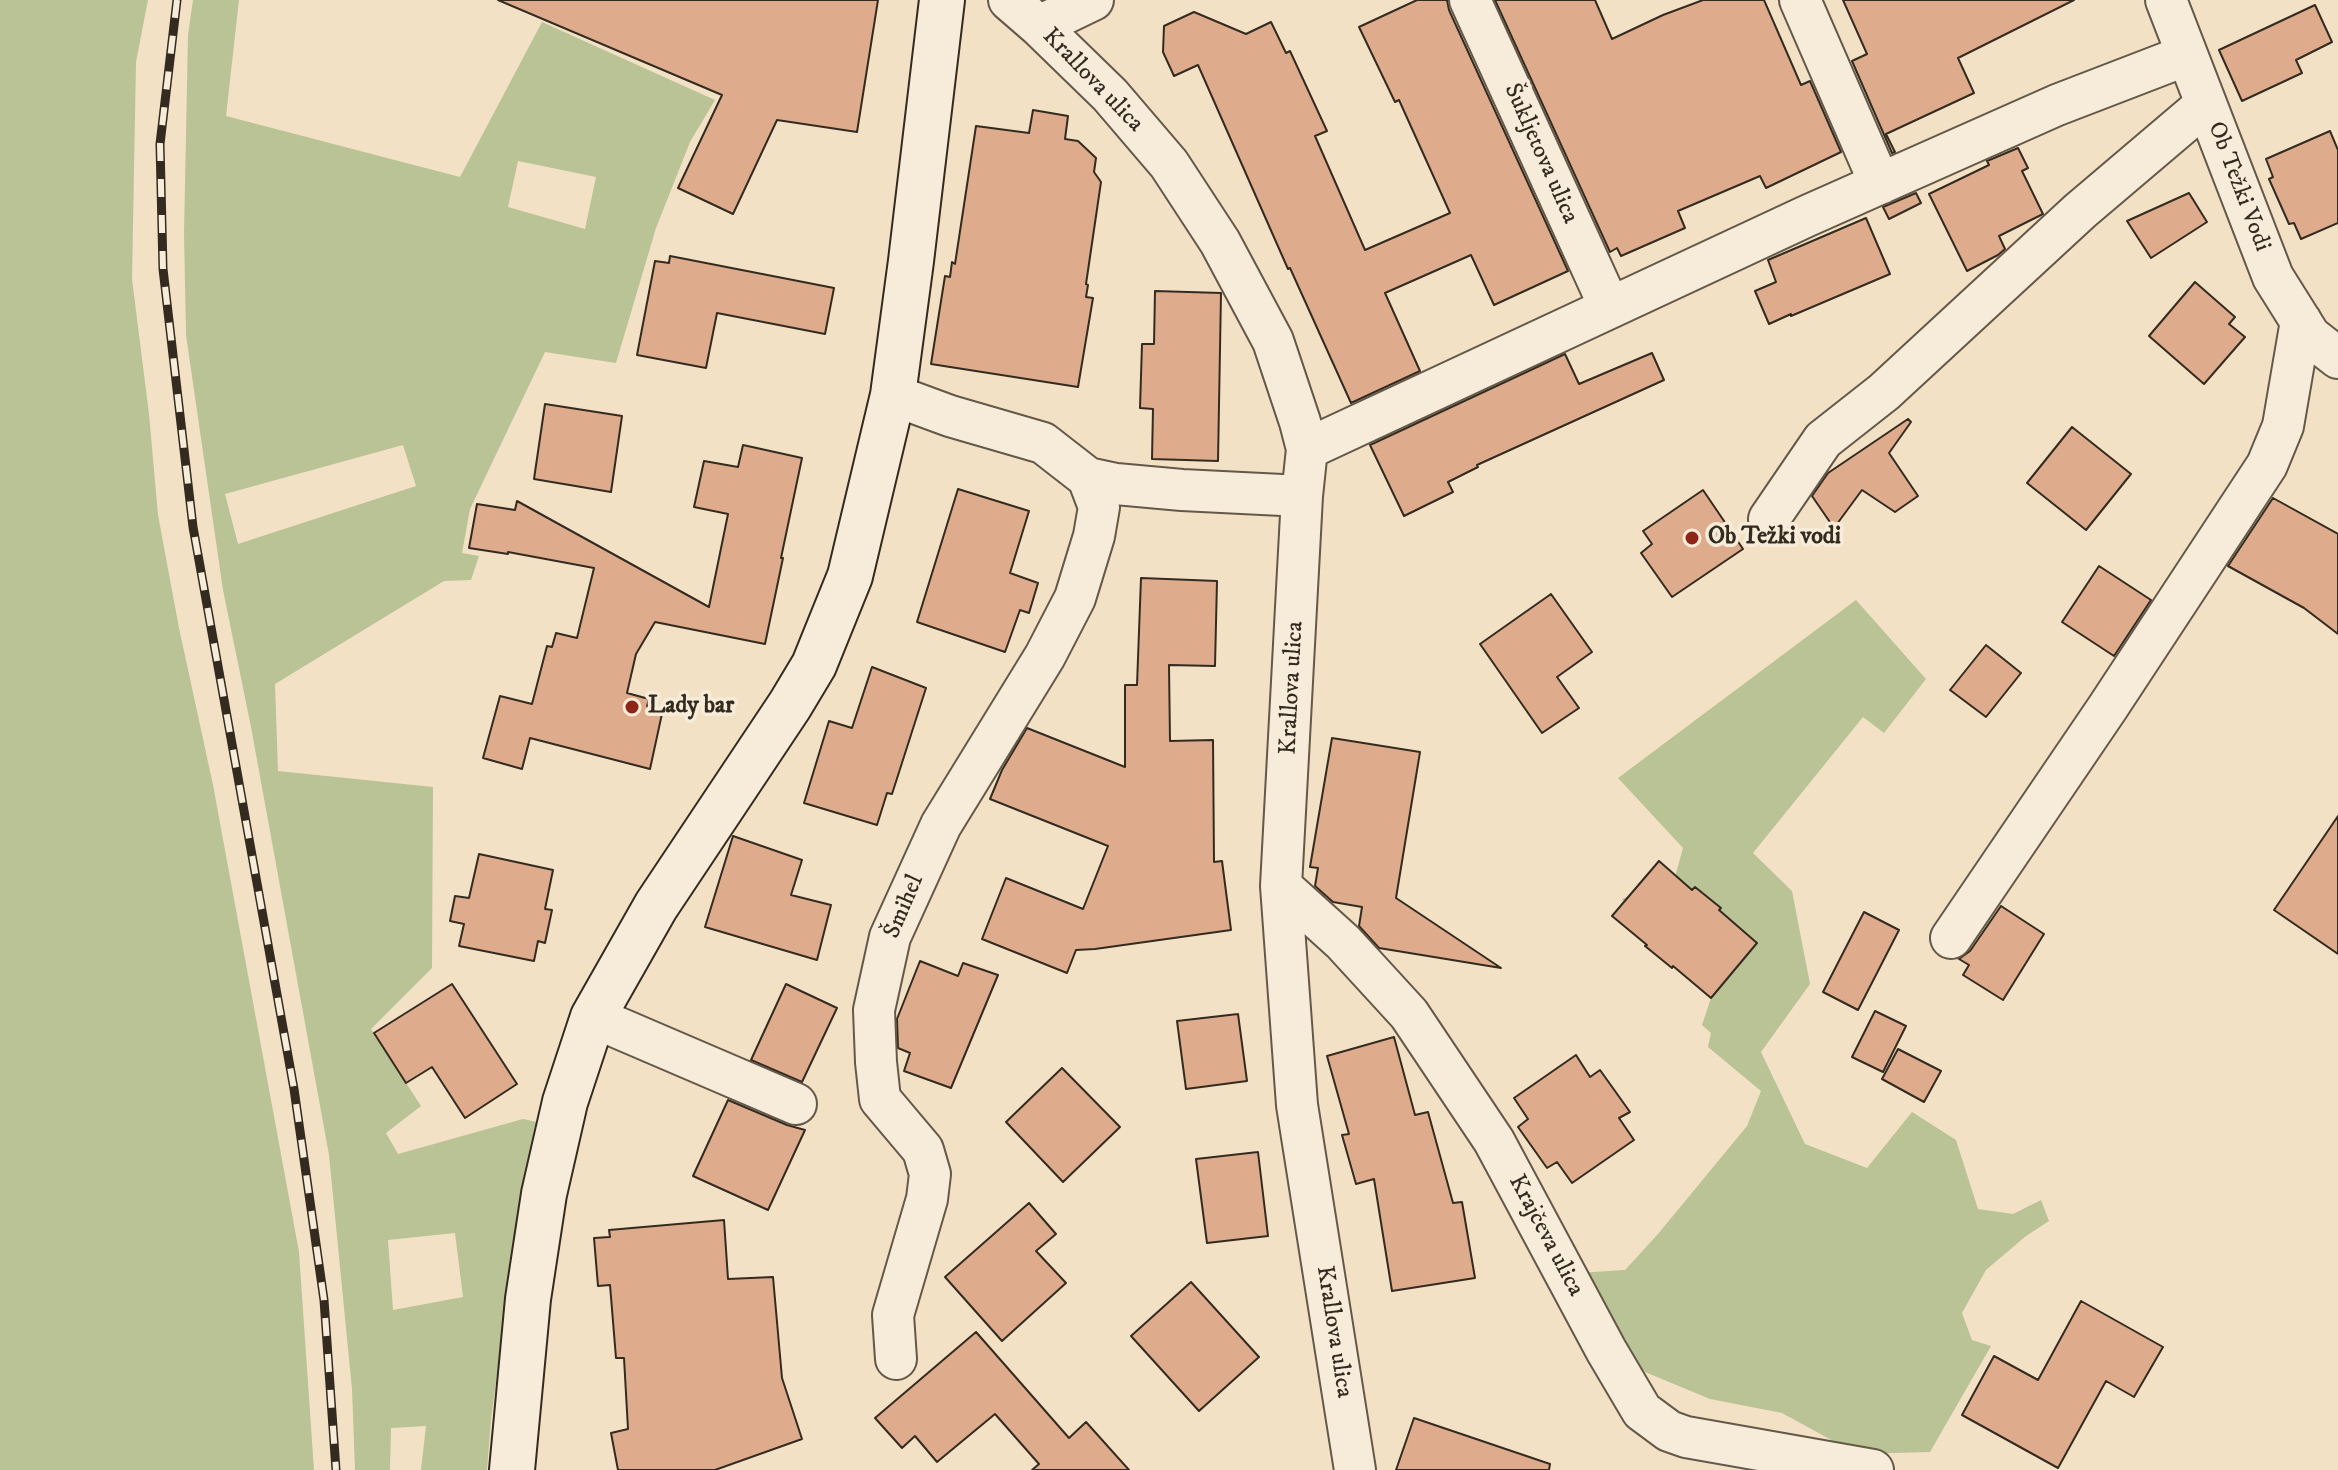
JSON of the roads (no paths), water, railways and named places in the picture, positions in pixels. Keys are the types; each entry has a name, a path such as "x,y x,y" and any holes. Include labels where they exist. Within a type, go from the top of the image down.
{"street":[{"path":"512,1470 528,1299 544,1194 565,1102 593,1017 656,906 814,665 850,576 893,395 942,0"},
{"name":"Krallova ulica","path":"1009,0 1110,95 1169,164 1220,242 1273,341 1307,449 1281,886 1297,1105 1355,1470"},
{"path":"1039,26 1093,0"},
{"name":"Šukljetova ulica","path":"1470,0 1610,308"},
{"path":"1800,0 1880,184"},
{"name":"Ob Težki Vodi","path":"2166,0 2273,277 2310,336 2338,358"},
{"path":"1307,449 1880,184 2057,105 2187,55"},
{"path":"1769,519 1823,440 1884,392 2080,211 2206,104"},
{"path":"1951,938 2267,465 2283,426 2301,321"},
{"path":"893,395 950,416 1043,443 1088,478 1116,484 1182,490 1302,496"},
{"name":"Šmihel","path":"896,1359 893,1315 927,1199 930,1174 923,1150 880,1099 874,1010 890,937 941,825 1045,656 1075,598 1094,536 1099,507 1088,478"},
{"name":"Krajčeva ulica","path":"1281,886 1343,942 1409,1014 1494,1141 1642,1411 1669,1431 1686,1437 1873,1470"},
{"path":"593,1017 796,1104"}],"railway":[{"path":"177,0 160,144 163,269 193,527 294,1089 324,1300 336,1470"}],"place":[{"name":"Ob Težki vodi","path":"1692,538"},
{"name":"Lady bar","path":"632,707"}]}
